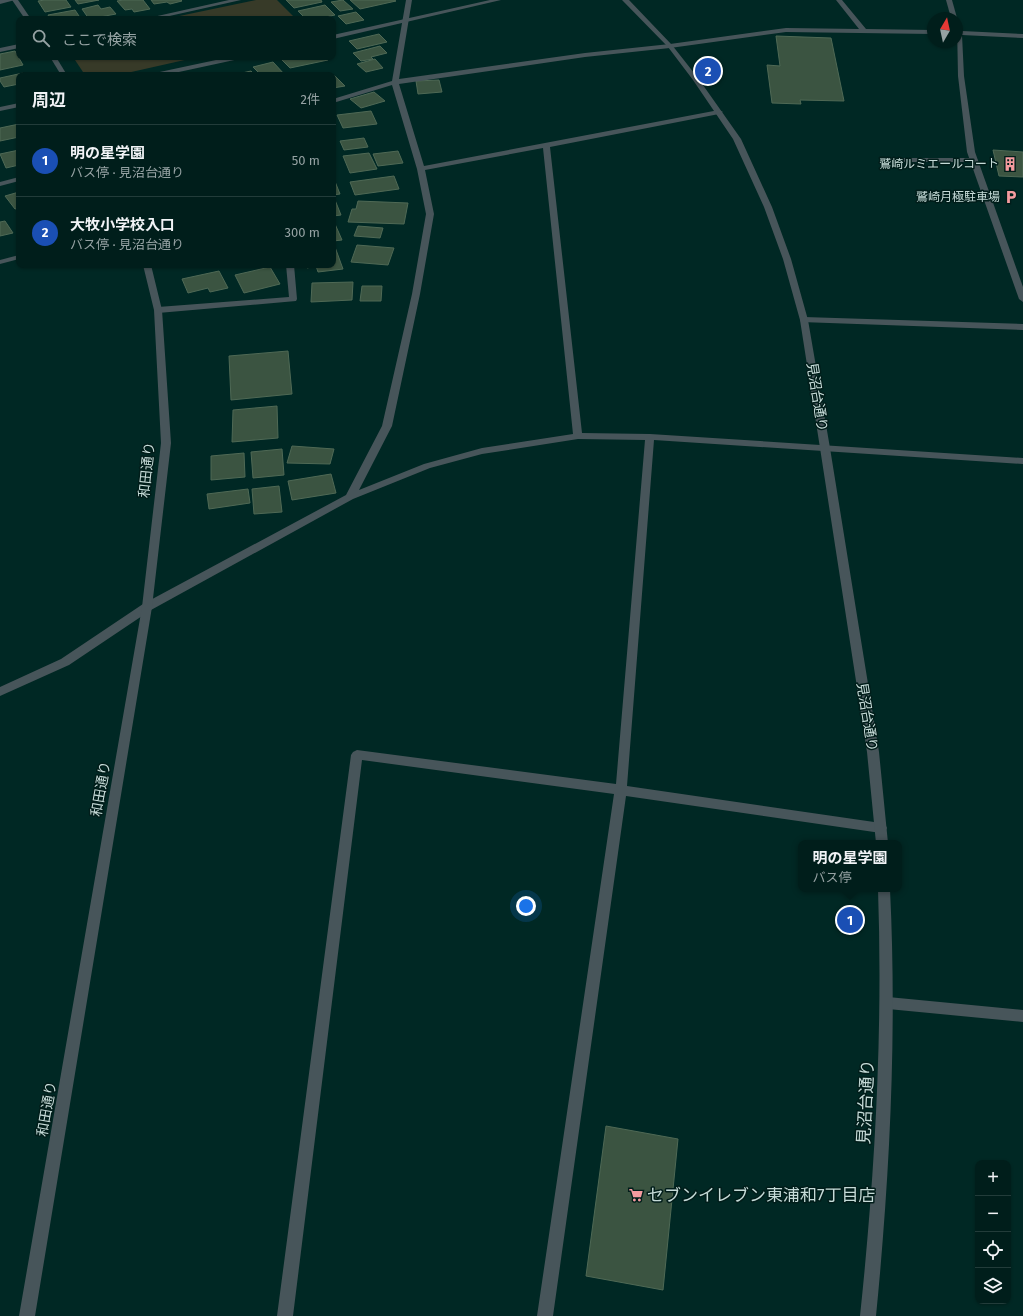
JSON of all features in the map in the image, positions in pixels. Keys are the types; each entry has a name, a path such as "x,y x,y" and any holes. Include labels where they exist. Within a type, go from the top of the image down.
{"street":[{"path":"0,2 13,0 26,16"},
{"path":"161,16 238,0"},
{"path":"350,497 387,426 416,294 430,214 421,169 395,82 409,0"},
{"path":"336,36 498,0"},
{"name":"見沼台通り","path":"625,0 670,46 696,79 737,139 768,207 787,259 804,320 825,448 873,752 882,840"},
{"path":"839,0 864,31"},
{"path":"949,0 952,12"},
{"path":"336,100 395,82 585,55 670,46 786,30 927,32"},
{"path":"963,31 1023,36"},
{"path":"0,50 16,47"},
{"path":"959,48 961,76 971,152 1023,299"},
{"path":"56,60 62,72"},
{"path":"169,72 225,60"},
{"path":"0,110 16,106"},
{"path":"421,169 719,112"},
{"path":"546,145 578,436"},
{"path":"889,160 974,160"},
{"path":"0,184 16,180"},
{"path":"0,262 16,258"},
{"name":"和田通り","path":"27,1316 147,607 166,443 158,310 148,268"},
{"path":"158,310 293,299 290,268"},
{"path":"804,320 1023,327"},
{"path":"0,692 65,662 147,607 350,497 427,466 482,451 578,436 650,437 1023,461"},
{"path":"546,1316 621,790 650,437"},
{"path":"286,1316 357,755 621,790 881,828"},
{"name":"見沼台通り","path":"868,1316 877,1226 885,1098 888,1003 884,892"},
{"path":"888,1003 1023,1016"}],"green space":[{"path":"256,0 277,0 293,16 179,16"},
{"path":"75,60 185,60 131,72 83,72"}],"building":[{"path":"66,0 71,7 45,12 38,1"},
{"path":"75,0 99,0 78,4"},
{"path":"143,0 150,9 134,12 132,9 125,10 117,1"},
{"path":"151,0 182,1 170,4 167,2 154,4"},
{"path":"286,0 321,0 322,2 294,8"},
{"path":"343,0 353,9 340,11 331,2"},
{"path":"350,0 394,0 396,1 360,9"},
{"path":"98,5 101,9 110,7 116,14 105,16 87,16 82,9"},
{"path":"325,5 335,15 303,16 298,11"},
{"path":"75,10 79,16 48,16"},
{"path":"356,12 364,20 346,24 338,16"},
{"path":"379,34 387,42 357,49 349,41"},
{"path":"776,36 831,38 844,101 800,100 801,104 772,103 767,65 780,66"},
{"path":"380,46 387,53 371,57 373,59 361,61 353,53"},
{"path":"15,51 16,60 20,60 23,65 0,70 0,54"},
{"path":"375,59 383,68 366,72 357,64"},
{"path":"282,60 328,60 290,68"},
{"path":"273,62 282,72 258,72 253,67"},
{"path":"16,75 16,85 4,87 0,81 0,78"},
{"path":"336,77 345,86 336,88"},
{"path":"439,80 442,92 418,94 416,81"},
{"path":"374,92 385,101 361,108 350,99"},
{"path":"371,111 377,124 343,128 337,115"},
{"path":"16,125 16,138 0,141 0,128"},
{"path":"364,138 368,147 344,150 340,141"},
{"name":"鷲崎ルミエールコート","path":"993,150 1023,152 1023,177 999,176"},
{"path":"16,151 16,166 6,168 0,154"},
{"path":"398,151 403,163 378,166 373,154"},
{"path":"369,153 377,169 350,173 343,156"},
{"path":"394,176 399,189 355,195 350,182"},
{"path":"336,184 340,194 336,195"},
{"path":"16,193 16,209 15,209 5,196"},
{"path":"358,201 408,203 404,224 348,222 352,209 356,209"},
{"path":"336,202 341,215 336,216"},
{"path":"5,221 13,233 0,236 0,222"},
{"path":"336,226 342,240 336,241"},
{"path":"358,226 383,228 380,238 354,236"},
{"path":"357,245 394,248 388,265 351,262"},
{"path":"336,250 343,269 318,272 317,268 336,268"},
{"path":"271,268 280,284 244,293 235,275"},
{"path":"219,271 228,288 210,292 208,288 188,293 182,279"},
{"path":"353,282 352,300 311,302 312,283"},
{"path":"362,286 382,286 381,301 360,301"},
{"path":"288,351 292,394 231,400 229,356"},
{"path":"277,406 278,438 232,442 233,410"},
{"path":"292,446 334,449 330,464 287,463"},
{"path":"282,449 284,475 253,478 251,452"},
{"path":"244,453 245,477 211,480 211,456"},
{"path":"331,474 336,493 292,500 288,481"},
{"path":"279,486 282,512 254,514 252,489"},
{"path":"248,489 250,503 209,509 207,494"},
{"path":"606,1126 678,1139 663,1290 586,1276"}],"place":[{"name":"大牧小学校入口","path":"708,71"},
{"name":"鷲崎ルミエールコート","path":"1010,164"},
{"name":"鷲崎月極駐車場","path":"1011,197"},
{"name":"明の星学園","path":"850,920"},
{"name":"セブンイレブン東浦和7丁目店","path":"636,1195"}]}
